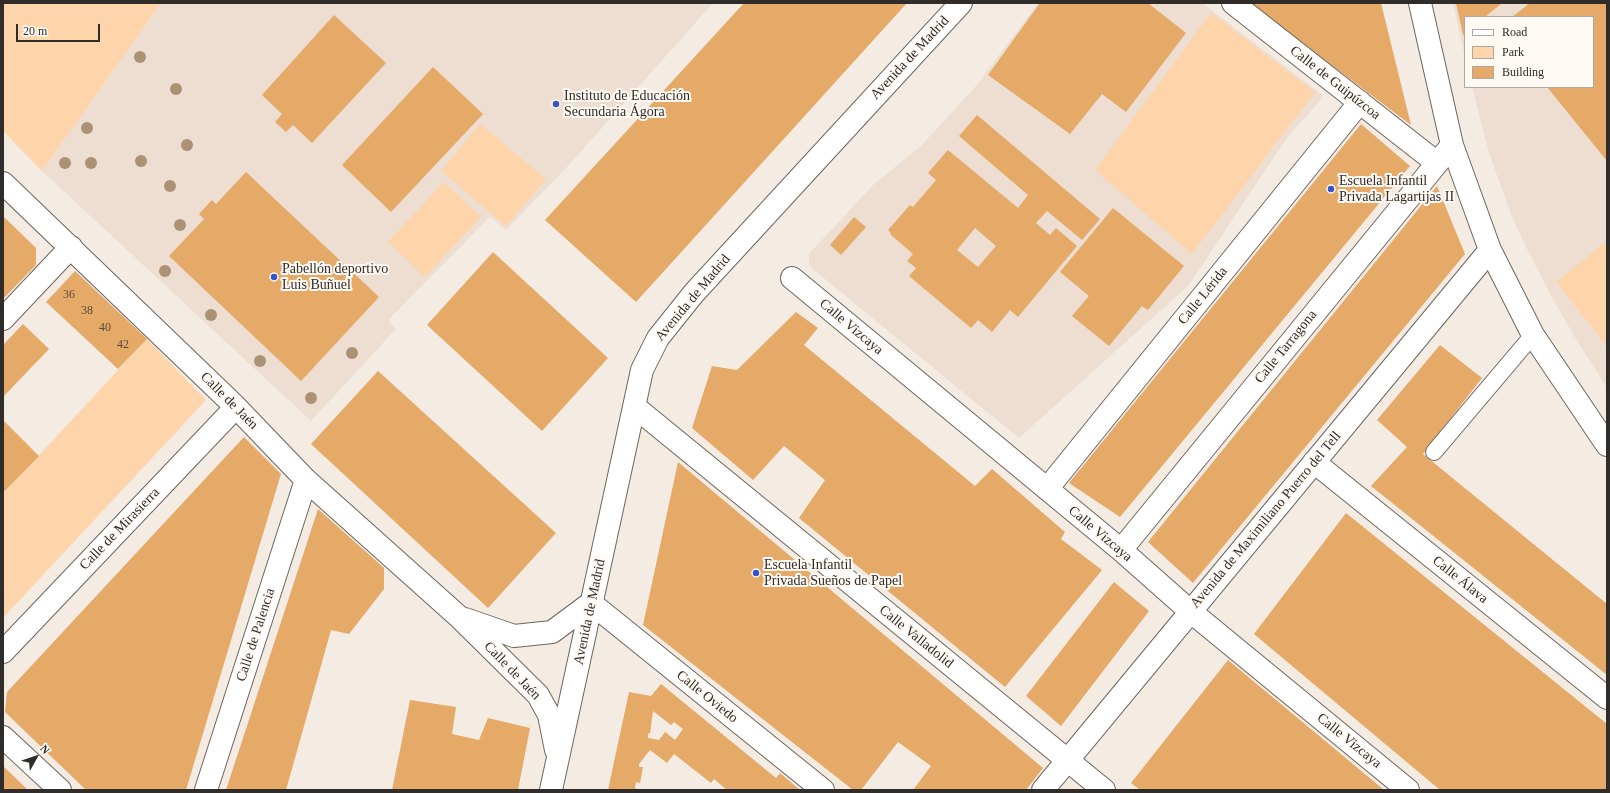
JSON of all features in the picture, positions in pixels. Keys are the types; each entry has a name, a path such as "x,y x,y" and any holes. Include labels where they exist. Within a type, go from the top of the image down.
{"street":[{"name":"Avenida de Madrid","path":"551,790 642,370 658,338 694,293 961,3"},
{"name":"Calle de Guipúzcoa","path":"1233,3 1437,163"},
{"path":"1420,3 1452,145 1490,250 1533,335 1607,445"},
{"name":"Calle Lérida","path":"1046,489 1360,102"},
{"name":"Calle Tarragona","path":"1121,550 1452,145"},
{"name":"Calle de Jaén","path":"3,183 236,407 306,480 458,616 538,695 549,714 558,758"},
{"path":"3,319 71,247"},
{"name":"Avenida de Maximiliano Puerro del Tell","path":"1043,790 1490,250"},
{"name":"Calle Vizcaya","path":"792,278 1121,550 1190,611 1408,790"},
{"name":"Calle de Mirasierra","path":"3,652 236,407"},
{"name":"Calle Valladolid","path":"635,407 1104,790"},
{"name":"Calle Álava","path":"1314,462 1607,698"},
{"name":"Calle de Palencia","path":"206,790 306,480"},
{"name":"Calle de Jaén","path":"458,616 514,636 552,632 591,603"},
{"name":"Calle Oviedo","path":"591,603 823,790"},
{"path":"3,737 60,790"}],"lane":[{"path":"1434,452 1533,335"}],"shaded area":[{"path":"161,3 713,3 568,166 506,230 490,217 388,320 396,329 311,421 42,171"},
{"path":"1038,3 1202,3 1324,96 1286,139 1189,285 1019,438 809,266 809,254 872,186 922,145 976,86"},
{"path":"1453,3 1607,3 1607,388 1549,292 1511,214 1489,153 1472,88 1594,88 1594,16 1464,16 1464,52"}],"green space":[{"path":"3,3 161,3 42,171 3,131"},
{"path":"1211,13 1315,92 1192,254 1095,170"},
{"path":"480,124 546,179 506,226 441,171"},
{"path":"444,182 481,217 425,277 388,242"},
{"path":"1607,241 1607,346 1556,282"},
{"path":"147,339 206,400 3,618 3,494"}],"building":[{"path":"744,3 907,3 636,302 545,220"},
{"path":"1040,3 1148,3 1186,33 1126,112 1102,94 1070,134 988,75"},
{"path":"1249,3 1381,3 1411,125"},
{"path":"1456,3 1502,3 1486,16 1464,16 1463,35"},
{"path":"1530,3 1607,3 1607,161 1548,88 1594,88 1594,16 1513,16"},
{"path":"334,15 386,63 312,143 293,125 286,132 275,122 282,114 262,95"},
{"path":"433,67 483,114 391,212 342,165"},
{"path":"977,115 1100,219 1082,240 1047,211 1036,223 1050,235 1056,228 1077,246 1018,317 1010,310 992,332 978,320 971,328 909,276 916,268 907,261 913,254 890,234 891,233 888,230 910,205 913,207 936,180 928,173 948,150 1018,208 1028,195 959,136","holes":["975,228 996,246 978,267 957,250"]},
{"path":"1361,124 1410,166 1120,517 1069,483"},
{"name":"Pabellón deportivo Luis Buñuel","path":"246,172 379,297 301,381 169,256 204,219 199,214 212,200 216,204"},
{"path":"1437,186 1465,254 1193,583 1148,542"},
{"path":"1113,208 1184,266 1148,310 1142,306 1109,346 1072,316 1089,296 1060,272"},
{"path":"3,216 36,248 36,265 3,299"},
{"path":"854,217 866,227 841,255 830,245"},
{"path":"493,252 608,358 542,431 427,325"},
{"path":"75,271 147,339 118,369 46,302"},
{"path":"796,312 818,328 804,345 975,486 992,469 1065,532 1061,539 1102,570 1005,687 799,518 825,480 784,446 753,480 692,428 712,366 737,370"},
{"path":"23,324 49,349 3,397 3,345"},
{"path":"1440,345 1482,378 1423,454 1607,604 1607,675 1371,486 1407,447 1377,420"},
{"path":"378,371 556,533 488,608 311,444"},
{"path":"3,420 39,456 3,493"},
{"path":"244,437 281,474 186,790 86,790 5,712 7,692"},
{"path":"678,462 1043,768 1026,790 913,790 931,766 898,742 861,790 853,790 643,625"},
{"path":"318,509 384,568 384,589 349,634 331,630 286,790 226,790"},
{"path":"1346,513 1607,724 1607,790 1440,790 1254,634"},
{"path":"1114,582 1149,611 1061,726 1026,696"},
{"path":"1228,660 1384,790 1140,790 1131,783"},
{"path":"661,684 776,778 780,773 800,790 727,790 714,779 711,783 674,754 667,763 650,750 639,764 639,767 643,767 640,783 636,782 635,788 638,790 608,790 629,692 651,696","holes":["653,711 671,725 674,722 683,729 675,740 665,732 659,740 648,738 648,733 650,734"]},
{"path":"410,700 456,707 452,734 479,740 488,718 530,728 518,790 392,790"},
{"path":"3,766 28,790 3,790"}],"place":[{"name":"Instituto de Educación Secundaria Ágora","path":"556,104"},
{"name":"Escuela Infantil Privada Lagartijas II","path":"1331,189"},
{"name":"Pabellón deportivo Luis Buñuel","path":"274,277"},
{"name":"Escuela Infantil Privada Sueños de Papel","path":"756,573"}]}
